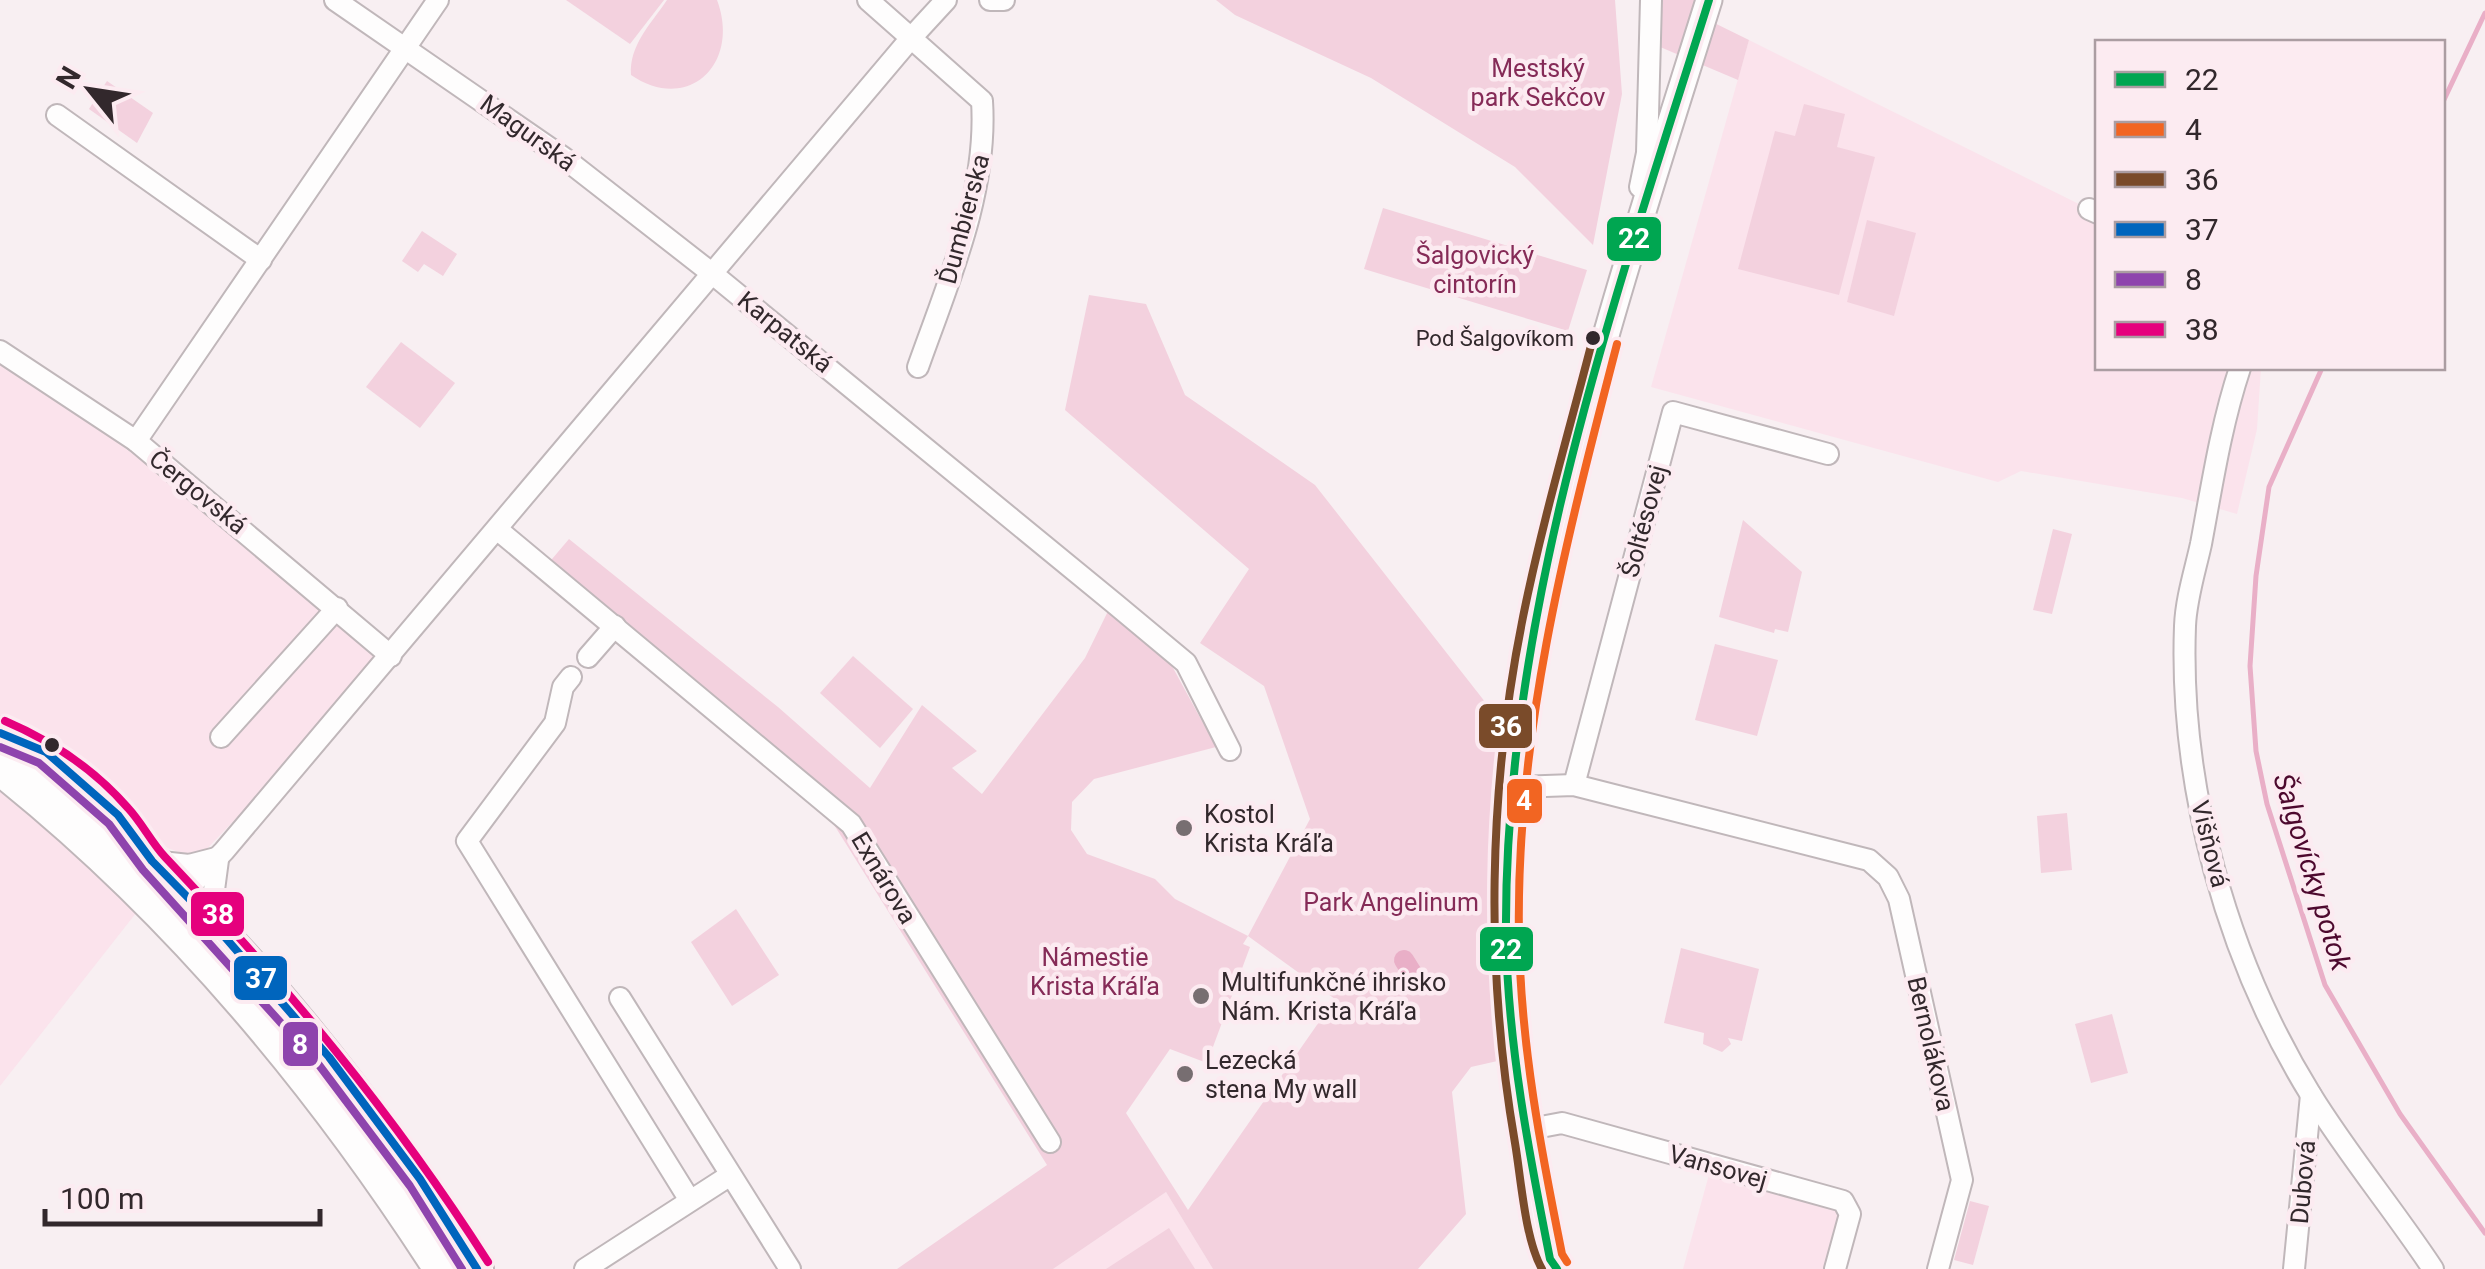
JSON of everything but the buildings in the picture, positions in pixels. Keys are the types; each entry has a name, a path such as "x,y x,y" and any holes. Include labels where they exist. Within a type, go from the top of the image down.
{"main road":[{"path":"0,733 152,861 173,905 304,1076 440,1269"},
{"path":"0,769 103,854 173,905 210,920 330,1057 420,1179 477,1269"}],"street":[{"name":"Magurská","path":"336,0 564,158 714,275"},
{"name":"Čergovská","path":"391,656 136,441 438,0"},
{"name":"Ďumbierska","path":"868,0 982,102 985,144 964,236 918,367"},
{"path":"714,275 946,0"},
{"path":"990,0 1004,0"},
{"path":"1622,278 1647,153 1650,0"},
{"path":"1553,1269 1525,1130 1515,1057 1506,895 1514,787 1542,587 1622,278 1710,0"},
{"path":"58,115 262,260"},
{"name":"Karpatská","path":"498,530 714,275 1186,663 1230,750"},
{"path":"0,352 136,441"},
{"name":"Višňová","path":"2239,370 2227,407 2185,624 2191,762 2221,893 2266,1010 2311,1095 2433,1269"},
{"name":"Šoltésovej","path":"1574,786 1673,412 1828,454"},
{"path":"173,905 218,858 498,530"},
{"name":"Exnárova","path":"498,530 851,824 1050,1142"},
{"path":"221,737 337,608"},
{"path":"588,657 615,626"},
{"path":"571,677 562,687 555,723 466,842 583,1022 690,1200"},
{"path":"1514,787 1574,786"},
{"name":"Bernolákova","path":"1574,786 1869,860 1888,877 1899,899 1962,1180 1938,1269"},
{"path":"152,861 189,864 218,858"},
{"path":"210,920 218,858"},
{"path":"620,998 790,1269"},
{"name":"Dubová","path":"2294,1269 2311,1095"},
{"name":"Vansovej","path":"1525,1130 1562,1123 1843,1201 1850,1214 1835,1269"},
{"path":"586,1269 729,1176"}],"shaded area":[{"path":"1749,40 2095,212 2095,370 2261,370 2257,429 2237,514 2182,498 2021,471 1998,482 1651,387"},
{"path":"0,355 208,510 391,656 203,853 187,855 162,846 126,806 131,801 57,740 42,741 0,719"},
{"path":"0,789 140,908 0,1086"},
{"path":"1713,1160 1858,1202 1840,1269 1683,1269"},
{"path":"1166,1192 1213,1269 1053,1269"}],"green space":[{"path":"566,0 664,0 630,44"},
{"path":"667,0 717,0 723,23 722,44 715,62 690,85 672,89 652,86 631,75 637,44"},
{"name":"Mestský park Sekčov","path":"1216,0 1615,0 1622,94 1593,245 1515,167 1371,78 1235,15"},
{"path":"1643,0 1700,0 1696,14 1749,40 1738,80 1646,41"},
{"path":"107,81 153,113 137,143 89,109"},
{"path":"1804,104 1845,114 1837,147 1875,157 1839,295 1738,269 1775,131 1795,136"},
{"name":"Šalgovický cintorín","path":"1383,208 1587,270 1568,331 1364,269"},
{"path":"1867,220 1916,233 1894,316 1847,302"},
{"path":"422,231 457,254 443,276 424,264 418,272 402,261"},
{"path":"1089,295 1146,304 1185,395 1315,485 1511,735 1515,1057 1471,1067 1452,1092 1466,1214 1418,1269 1213,1269 1166,1192 1053,1269 897,1269 1047,1165 826,812 541,572 569,539 778,707 870,788 922,705 977,751 952,768 982,794 1085,658 1112,603 1181,662 1172,666 1216,747 1094,779 1072,802 1071,830 1087,854 1155,879 1175,899 1248,936 1310,819 1264,686 1200,643 1249,569 1065,410","holes":["1248,936 1335,999 1188,1210 1126,1113 1170,1049 1207,1063 1250,947 1243,944"]},
{"path":"401,342 455,383 420,428 366,387"},
{"path":"1743,520 1802,572 1788,632 1775,629 1774,633 1719,617"},
{"path":"2053,529 2072,534 2052,614 2033,610"},
{"path":"1715,644 1778,660 1757,736 1695,720"},
{"path":"853,656 913,709 880,748 820,693"},
{"path":"2067,813 2072,870 2041,873 2037,816"},
{"path":"736,909 779,975 732,1006 691,942"},
{"path":"1681,948 1759,969 1742,1041 1728,1038 1731,1044 1722,1052 1703,1044 1704,1033 1664,1023"},
{"path":"2112,1014 2128,1073 2091,1083 2075,1024"},
{"path":"1970,1201 1989,1206 1973,1265 1954,1260"},
{"path":"1169,1228 1195,1269 1106,1269"}],"waterway":[{"name":"Šalgovícky potok","path":"2445,98 2485,13"},
{"name":"Šalgovícky potok","path":"2321,370 2269,487 2256,576 2250,666 2256,751 2267,804 2325,985 2400,1114 2485,1233"},
{"path":"1404,960 1414,976 1410,980"}],"transit line":[{"name":"22","path":"1557,1269 1550,1259 1527,1139 1508,977 1510,817 1523,698 1544,579 1571,461 1602,345 1709,0"},
{"name":"36","path":"1542,1269 1524,1208 1505,1078 1495,946 1497,814 1511,682 1523,617 1593,338"},
{"name":"4","path":"1567,1262 1562,1254 1547,1176 1528,1058 1519,939 1520,863 1525,787 1547,638 1617,344"},
{"name":"38","path":"5,721 71,757 128,808 160,851 253,953 376,1102 488,1262"},
{"name":"37","path":"0,733 46,752 118,815 152,861 210,920 329,1057 420,1179 477,1269"},
{"name":"8","path":"0,747 39,763 109,824 143,870 319,1065 410,1186 462,1269"}],"place":[{"name":"Pod Šalgovíkom","path":"1593,338"},
{"name":"Kostol Krista Kráľa","path":"1184,828"},
{"name":"Multifunkčné ihrisko Nám. Krista Kráľa","path":"1201,996"},
{"name":"Lezecká stena My wall","path":"1185,1074"}],"park label":[{"name":"Park Angelinum","path":"1391,902"},
{"name":"Námestie Krista Kráľa","path":"1095,972"}]}
